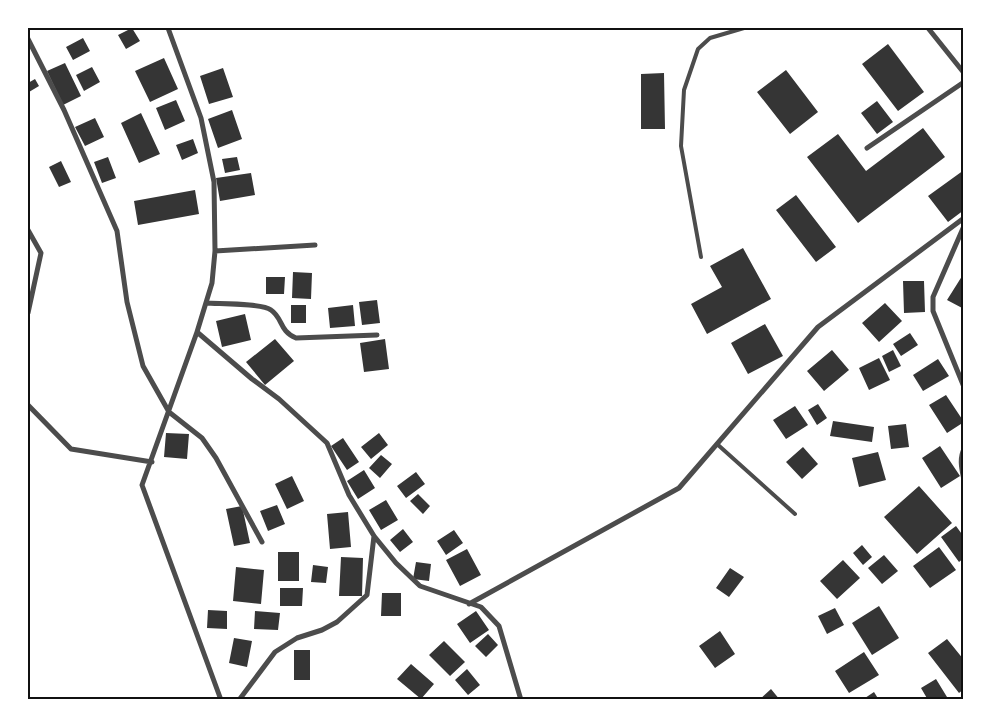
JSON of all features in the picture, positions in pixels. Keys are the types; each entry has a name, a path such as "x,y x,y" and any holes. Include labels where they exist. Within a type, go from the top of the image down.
{"street":[{"path":"168,28 200,118 214,182 215,251 212,283 197,332 152,462 142,485 221,700"},
{"path":"928,28 964,73"},
{"path":"28,38 64,110 117,231 127,302 143,366 169,412 202,438 216,458 262,542"},
{"path":"867,148 964,82"},
{"path":"468,604 679,488 818,327 964,218"},
{"path":"964,226 933,297 933,311 964,387"},
{"path":"28,230 41,253 28,313"},
{"path":"215,251 315,245"},
{"path":"206,303 264,306 273,310 287,334 296,338 377,335"},
{"path":"197,332 252,380 279,399 327,442 349,495 374,536 396,563 420,586 481,607 499,626 520,700"},
{"path":"28,405 71,449 152,462"},
{"path":"964,449 961,464 964,480"},
{"path":"964,500 964,517"},
{"path":"239,700 275,652 298,638 322,630 337,622 366,595 374,536"}],"lane":[{"path":"701,257 682,146 684,90 698,49 710,38 744,28"},
{"path":"717,444 795,514"}],"building":[{"path":"132,28 140,41 126,49 118,35"},
{"path":"83,38 90,51 73,60 66,47"},
{"path":"888,44 924,92 898,111 862,64"},
{"path":"164,58 178,89 150,102 135,71"},
{"path":"65,63 81,96 63,105 47,71"},
{"path":"92,67 100,82 84,91 76,75"},
{"path":"223,68 233,97 209,104 200,76"},
{"path":"786,70 818,112 790,134 757,92"},
{"path":"664,73 665,129 641,129 641,74"},
{"path":"35,79 39,86 29,92 28,83"},
{"path":"176,100 185,121 165,130 156,108"},
{"path":"877,101 893,122 877,134 861,113"},
{"path":"232,110 242,139 218,148 208,119"},
{"path":"141,113 160,154 139,163 121,123"},
{"path":"95,118 104,137 85,146 75,127"},
{"path":"923,128 945,157 858,223 807,157 838,134 866,171"},
{"path":"193,139 198,153 182,160 176,145"},
{"path":"108,157 116,178 102,183 94,162"},
{"path":"237,157 240,170 225,173 222,159"},
{"path":"61,161 71,182 59,187 49,167"},
{"path":"964,170 964,210 948,222 928,196"},
{"path":"251,173 255,195 220,201 216,178"},
{"path":"195,190 199,214 138,225 134,201"},
{"path":"796,195 836,247 816,262 776,210"},
{"path":"743,248 771,299 707,334 691,304 722,287 710,266"},
{"path":"293,272 312,273 311,299 292,298"},
{"path":"964,273 964,309 947,300"},
{"path":"266,277 285,277 284,294 266,294"},
{"path":"903,281 924,281 925,312 904,313"},
{"path":"377,300 380,323 362,325 359,302"},
{"path":"885,303 902,321 879,342 862,323"},
{"path":"291,305 306,305 306,323 291,323"},
{"path":"353,305 355,326 330,328 328,308"},
{"path":"245,314 251,340 222,347 216,321"},
{"path":"765,324 783,356 748,374 731,343"},
{"path":"910,333 918,345 901,356 893,344"},
{"path":"275,339 294,361 265,385 246,362"},
{"path":"385,339 389,369 364,372 360,343"},
{"path":"832,350 849,370 824,391 807,371"},
{"path":"893,350 901,366 889,372 882,356"},
{"path":"879,358 890,380 869,390 859,368"},
{"path":"938,359 949,376 923,391 913,375"},
{"path":"946,395 964,422 947,433 929,405"},
{"path":"818,404 827,418 817,425 808,410"},
{"path":"795,406 808,425 786,439 773,420"},
{"path":"833,421 874,427 872,442 830,436"},
{"path":"906,424 909,447 891,449 888,426"},
{"path":"166,433 189,434 187,459 164,457"},
{"path":"379,433 388,445 371,459 361,447"},
{"path":"343,438 359,462 347,470 331,446"},
{"path":"940,446 960,476 941,488 922,458"},
{"path":"803,447 818,464 802,479 786,462"},
{"path":"878,452 886,480 859,487 852,458"},
{"path":"381,455 392,464 380,478 369,468"},
{"path":"364,470 375,488 358,499 347,481"},
{"path":"416,472 425,484 406,498 397,486"},
{"path":"292,476 304,501 287,509 275,484"},
{"path":"919,486 952,523 917,554 884,517"},
{"path":"418,494 430,506 423,514 410,501"},
{"path":"386,500 398,520 381,530 369,510"},
{"path":"277,505 285,524 268,531 260,511"},
{"path":"242,506 250,543 234,546 226,509"},
{"path":"348,512 351,547 330,549 327,514"},
{"path":"956,526 964,537 964,558 959,562 941,537"},
{"path":"403,529 413,542 400,552 390,540"},
{"path":"454,530 463,543 446,555 437,541"},
{"path":"862,545 872,557 863,565 853,553"},
{"path":"939,547 956,570 930,588 913,566"},
{"path":"467,549 481,575 460,586 446,560"},
{"path":"278,552 299,552 299,581 278,581"},
{"path":"884,555 898,571 882,584 868,568"},
{"path":"341,557 363,558 362,596 339,596"},
{"path":"843,560 860,578 837,599 820,581"},
{"path":"416,562 431,564 429,581 413,579"},
{"path":"313,565 328,567 326,583 311,582"},
{"path":"236,567 264,570 261,604 233,601"},
{"path":"730,568 744,577 729,597 716,588"},
{"path":"280,588 303,588 302,606 280,606"},
{"path":"382,593 401,593 401,616 381,616"},
{"path":"879,606 899,638 872,655 852,623"},
{"path":"835,608 844,625 827,634 818,616"},
{"path":"208,610 227,611 227,629 207,628"},
{"path":"255,611 280,613 278,630 254,629"},
{"path":"476,611 489,630 470,643 457,624"},
{"path":"720,631 735,654 715,668 699,646"},
{"path":"488,634 498,645 486,657 475,646"},
{"path":"234,638 252,641 247,667 229,663"},
{"path":"947,639 964,660 964,689 959,693 928,653"},
{"path":"444,641 465,662 450,676 429,655"},
{"path":"294,650 310,650 310,680 294,680"},
{"path":"864,652 879,675 849,693 835,671"},
{"path":"411,664 434,684 421,699 397,679"},
{"path":"467,669 480,685 468,695 455,680"},
{"path":"936,679 947,697 943,700 928,700 921,688"},
{"path":"771,689 780,700 759,700"},
{"path":"874,692 879,700 862,700"}]}
